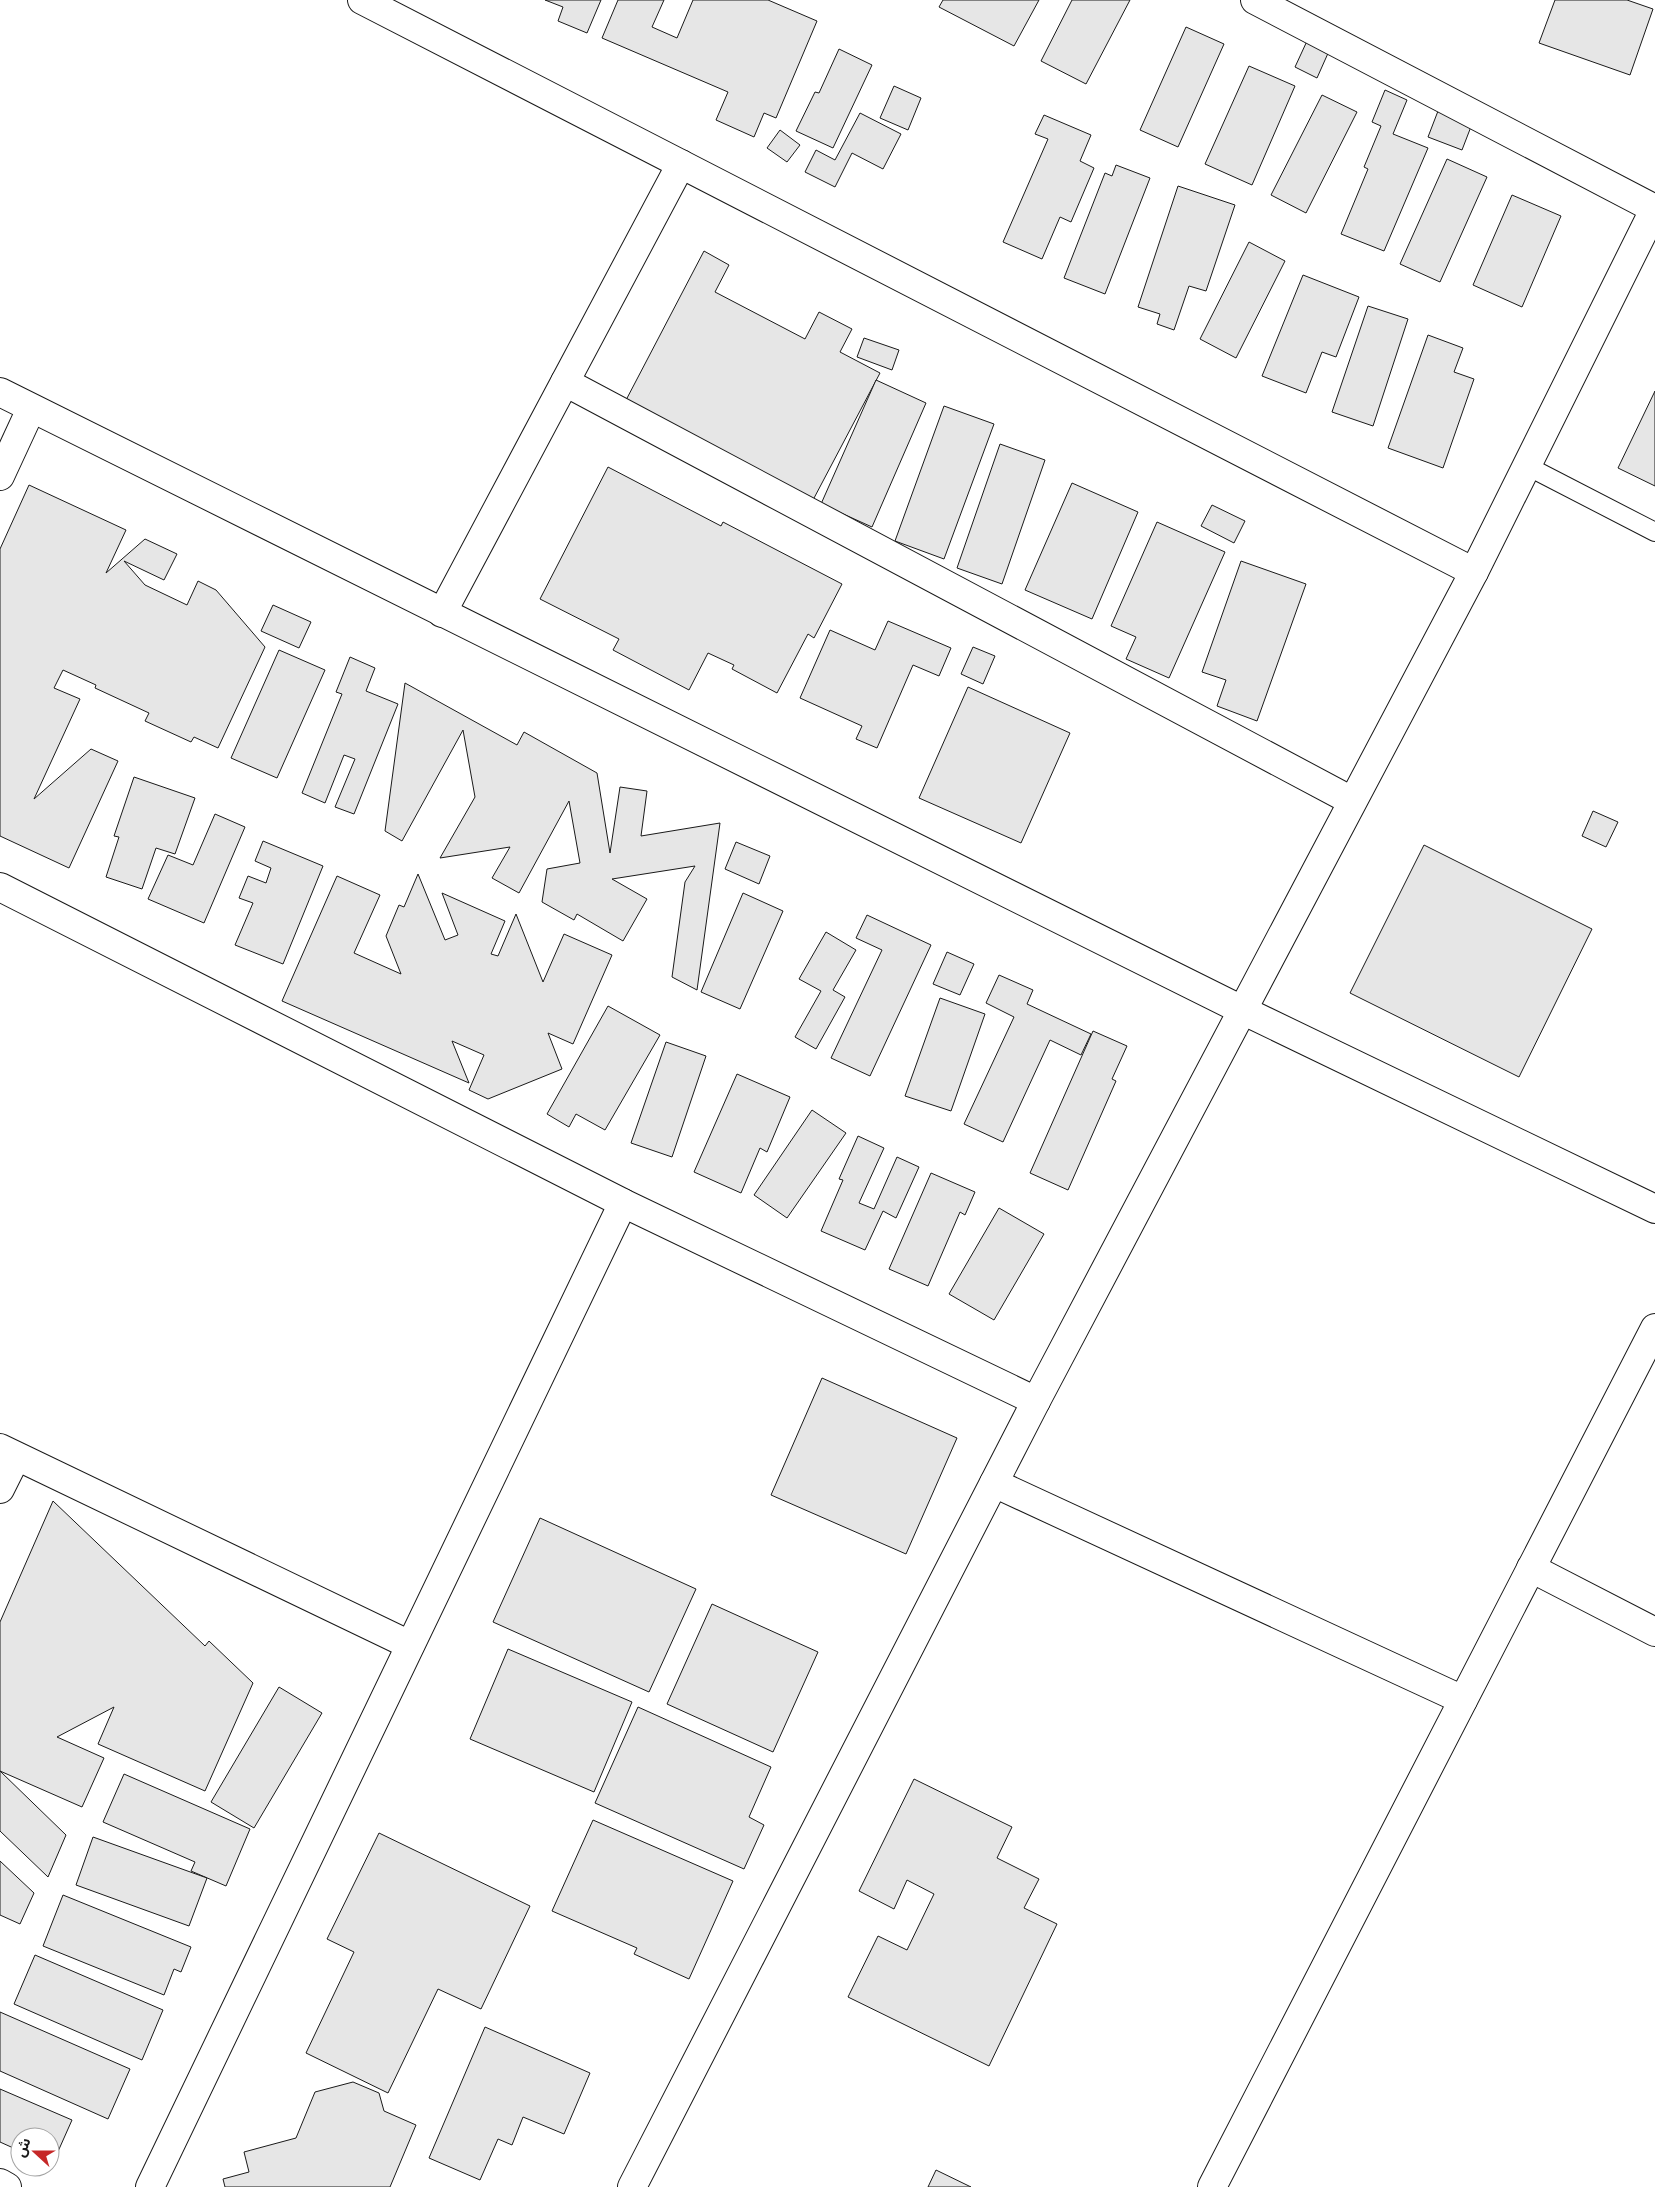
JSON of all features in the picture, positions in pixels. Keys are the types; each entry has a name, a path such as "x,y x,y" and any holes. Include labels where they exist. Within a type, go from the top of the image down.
{"street":[{"path":"362,0 1474,572"},
{"path":"632,2187 1036,1401 1474,572 1655,209 1255,0"},
{"path":"442,613 681,164"},
{"path":"565,382 1352,802"},
{"path":"0,392 1242,1010 1655,1210"},
{"path":"0,476 31,409"},
{"path":"0,887 623,1203 1036,1401"},
{"path":"150,2187 623,1203"},
{"path":"1212,2187 1655,1328"},
{"path":"0,1489 8,1452 410,1645"},
{"path":"994,1484 1463,1700"},
{"path":"1531,1568 1655,1632"},
{"path":"0,2183 7,2187"}],"lane":[{"path":"1527,466 1655,532"}],"building":[{"path":"545,0 601,0 587,33 558,21 563,7"},
{"path":"618,0 664,0 652,27 677,38 693,0 768,0 817,21 776,118 764,113 754,137 716,120 728,92 602,38"},
{"path":"943,0 1039,0 1014,46 939,7"},
{"path":"1072,0 1130,0 1086,84 1041,61"},
{"path":"1555,0 1627,0 1653,9 1630,75 1539,43"},
{"path":"1186,27 1224,44 1178,147 1140,130"},
{"path":"1307,41 1329,51 1317,78 1295,67"},
{"path":"839,49 872,65 833,148 796,131 815,92 819,93"},
{"path":"1249,66 1295,86 1252,185 1205,164"},
{"path":"894,86 921,98 908,130 880,118"},
{"path":"1385,90 1407,100 1393,134 1428,148 1384,251 1341,234 1368,169 1364,167 1381,126 1372,122"},
{"path":"1322,95 1357,112 1306,213 1271,195"},
{"path":"1438,111 1472,124 1462,150 1428,137"},
{"path":"860,113 901,134 883,169 852,153 835,187 805,172 816,150 835,160"},
{"path":"1044,115 1091,135 1080,161 1094,168 1071,222 1060,217 1042,259 1003,242 1048,139 1035,134"},
{"path":"780,130 800,145 787,162 767,148"},
{"path":"1447,159 1487,177 1440,282 1400,264"},
{"path":"1116,165 1150,178 1105,294 1064,278 1105,173 1112,176"},
{"path":"1178,186 1235,205 1206,291 1189,286 1174,330 1157,324 1160,314 1138,307"},
{"path":"1512,195 1561,216 1522,307 1473,285"},
{"path":"1249,242 1285,261 1236,358 1200,339"},
{"path":"704,251 729,265 715,292 805,339 819,312 852,329 840,352 880,373 813,500 625,402"},
{"path":"1303,275 1359,297 1336,357 1322,352 1306,393 1262,376"},
{"path":"1368,306 1408,319 1373,426 1332,412"},
{"path":"1428,335 1463,348 1454,372 1474,379 1443,468 1388,448"},
{"path":"864,338 899,350 892,370 857,357"},
{"path":"876,380 926,403 872,527 821,504"},
{"path":"1655,391 1655,486 1618,468"},
{"path":"944,406 994,424 944,559 895,541"},
{"path":"1000,444 1045,460 1002,584 957,568"},
{"path":"608,467 721,526 723,522 842,584 814,638 808,634 777,693 732,669 734,665 708,653 689,690 613,650 619,639 540,599"},
{"path":"1072,483 1138,512 1092,619 1025,590"},
{"path":"29,485 126,530 106,573 145,539 177,554 164,580 124,561 145,585 187,605 198,581 216,590 265,647 218,748 194,737 191,742 145,721 149,713 95,688 96,685 63,670 54,688 80,699 34,799 91,749 118,761 69,868 0,836 0,549"},
{"path":"1212,505 1245,521 1234,543 1201,526"},
{"path":"1157,522 1225,552 1169,678 1126,659 1136,637 1111,626"},
{"path":"1241,561 1306,584 1257,721 1217,706 1226,680 1202,672"},
{"path":"273,605 311,622 299,648 261,631"},
{"path":"888,621 951,648 939,676 913,665 877,748 856,739 862,726 800,698 830,630 875,650"},
{"path":"973,647 995,656 983,684 961,674"},
{"path":"279,650 325,670 277,778 231,758"},
{"path":"350,657 375,668 366,691 398,704 354,814 335,807 355,759 344,755 325,803 302,793 342,694 336,692"},
{"path":"405,683 517,745 524,732 597,773 610,853 620,787 647,791 641,836 720,823 697,990 672,977 685,882 695,866 612,879 647,899 623,941 577,914 574,920 542,902 547,869 580,863 569,801 519,893 492,878 510,847 440,858 475,797 463,730 402,841 385,831"},
{"path":"968,687 1070,733 1021,843 919,798"},
{"path":"134,777 195,798 175,854 156,848 142,889 106,877 119,837 114,836"},
{"path":"1593,811 1618,822 1606,847 1582,836"},
{"path":"215,814 245,827 204,923 148,899 168,855 193,865"},
{"path":"263,841 323,866 283,964 235,945 253,903 239,898 248,876 266,883 271,868 255,861"},
{"path":"736,842 770,856 759,884 725,869"},
{"path":"1424,845 1592,929 1519,1077 1350,993"},
{"path":"418,874 445,940 458,935 442,893 505,921 491,954 498,956 516,914 543,982 564,934 612,955 573,1044 548,1033 562,1069 488,1099 469,1090 484,1055 452,1041 469,1083 282,1001 337,876 380,895 354,953 401,974 386,936 399,905 404,907"},
{"path":"743,893 783,911 740,1009 701,992"},
{"path":"867,915 931,945 870,1076 831,1058 882,950 856,938"},
{"path":"826,932 856,950 833,990 845,997 816,1049 795,1037 821,991 799,979"},
{"path":"947,952 974,964 960,995 933,984"},
{"path":"999,975 1033,990 1027,1004 1091,1034 1081,1055 1050,1040 1003,1142 964,1124 1014,1017 986,1003"},
{"path":"940,998 985,1014 951,1111 905,1096"},
{"path":"608,1006 660,1035 605,1130 576,1114 569,1127 547,1114"},
{"path":"1093,1031 1127,1046 1112,1079 1116,1081 1068,1190 1030,1173"},
{"path":"666,1042 706,1056 672,1157 631,1143"},
{"path":"737,1074 790,1097 767,1152 760,1148 741,1193 694,1172"},
{"path":"812,1110 846,1133 787,1218 754,1195"},
{"path":"858,1136 884,1148 859,1203 874,1209 897,1157 919,1167 896,1218 883,1211 865,1250 821,1231 843,1180 839,1179"},
{"path":"931,1173 975,1192 965,1215 960,1212 928,1286 889,1269"},
{"path":"999,1208 1044,1234 994,1320 949,1294"},
{"path":"822,1378 957,1438 906,1554 771,1495"},
{"path":"53,1501 205,1646 209,1641 253,1683 205,1791 98,1744 114,1707 57,1737 104,1758 82,1807 0,1771 0,1622"},
{"path":"540,1518 696,1589 649,1692 493,1622"},
{"path":"712,1604 818,1652 773,1752 667,1704"},
{"path":"508,1649 632,1702 594,1792 470,1739"},
{"path":"279,1687 322,1713 254,1828 211,1802"},
{"path":"638,1707 771,1767 749,1817 764,1825 744,1869 595,1803"},
{"path":"0,1771 66,1835 48,1877 0,1831"},
{"path":"124,1774 250,1829 226,1886 191,1871 195,1862 103,1822"},
{"path":"914,1779 1012,1827 997,1858 1039,1879 1024,1908 1057,1924 989,2066 848,1997 878,1936 907,1950 934,1894 907,1880 894,1909 859,1891"},
{"path":"593,1820 733,1881 689,1979 634,1954 637,1948 552,1911"},
{"path":"379,1833 530,1906 481,2009 438,1989 388,2093 306,2053 354,1952 327,1939"},
{"path":"93,1837 207,1878 189,1926 76,1885"},
{"path":"0,1861 34,1893 20,1924 0,1915"},
{"path":"63,1895 191,1947 181,1972 174,1969 164,1995 43,1946"},
{"path":"35,1955 163,2010 142,2060 14,2004"},
{"path":"0,2012 130,2069 108,2119 0,2071"},
{"path":"485,2027 590,2073 564,2134 523,2117 512,2145 498,2139 480,2180 429,2158"},
{"path":"353,2082 379,2093 384,2111 416,2125 390,2187 225,2187 223,2179 249,2172 244,2152 296,2138 315,2092"},
{"path":"0,2089 72,2120 60,2147 60,2127 10,2127 10,2146 0,2142"},
{"path":"936,2170 971,2187 928,2187"}]}
